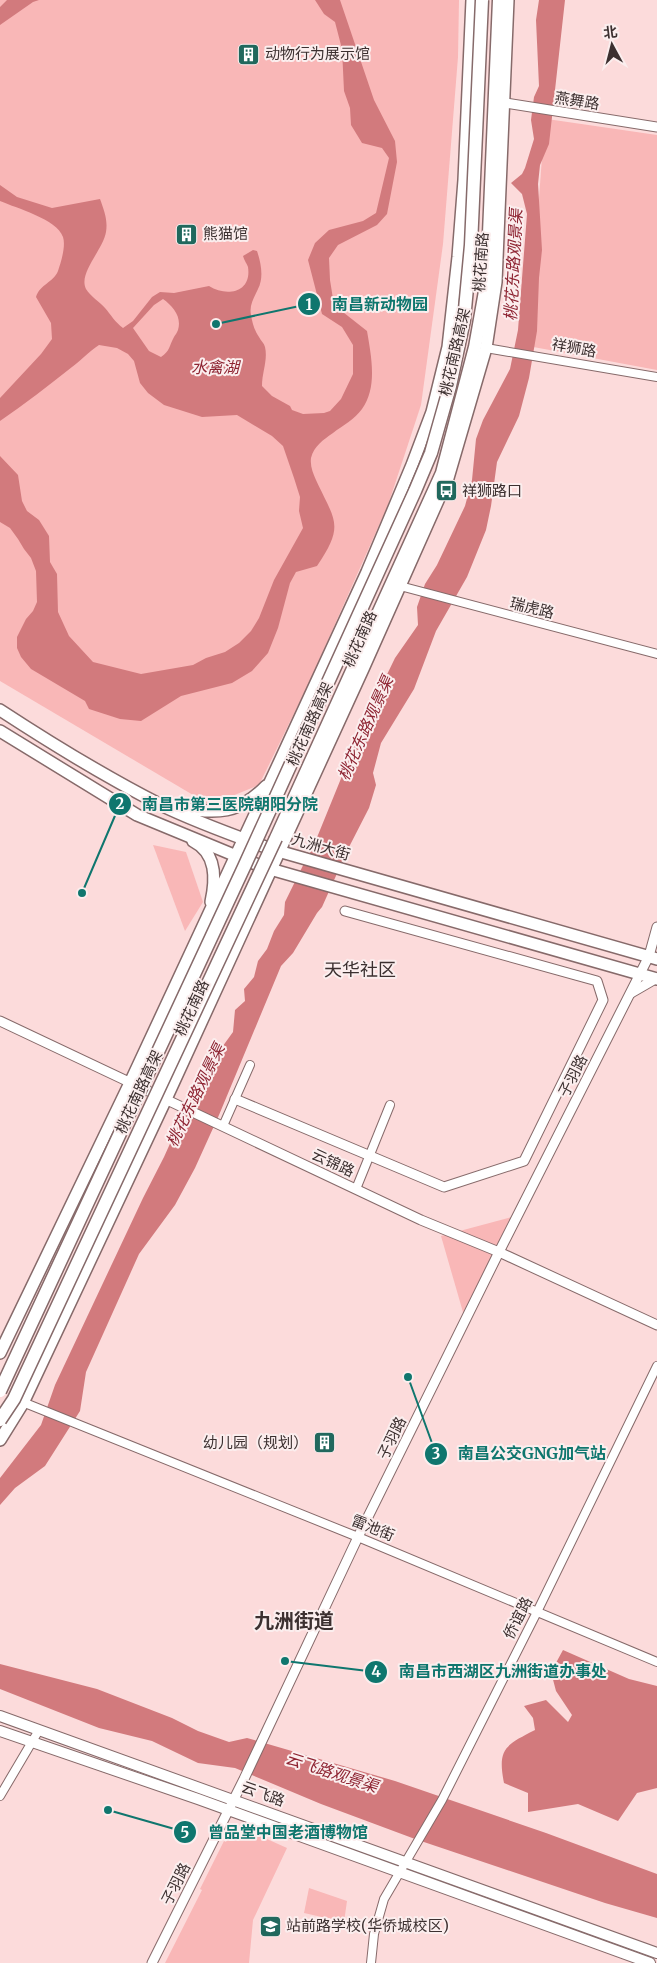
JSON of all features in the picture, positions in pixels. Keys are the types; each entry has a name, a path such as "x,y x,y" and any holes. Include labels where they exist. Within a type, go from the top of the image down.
{"highway":[{"name":"桃花南路高架","path":"0,1391 244,867 431,454 450,386 464,320 471,245 482,0"},
{"name":"桃花南路高架","path":"0,1420 18,1401 442,473 475,347 487,280 499,102 498,0"}],"main road":[{"name":"桃花南路","path":"0,1354 271,782 367,572 432,412 448,347 458,257 464,180 472,0"},
{"name":"桃花南路","path":"0,1440 171,1101 259,898 448,478 486,348 496,282 499,102 508,0"},
{"name":"九洲大街","path":"0,710 46,740 162,805 244,839 280,852 653,958"},
{"path":"0,731 137,815 196,843 213,864 215,874 208,918"},
{"path":"162,805 203,812 232,809 248,803 271,782"},
{"path":"137,815 236,857 272,870 657,978"},
{"path":"259,898 282,878 294,876"},
{"name":"云飞路","path":"0,1716 657,1953"},
{"name":"云飞路","path":"0,1731 229,1810 650,1963"}],"street":[{"name":"燕舞路","path":"499,102 657,127"},
{"name":"祥狮路","path":"486,348 657,377"},
{"name":"瑞虎路","path":"400,586 657,654"},
{"path":"235,1099 444,1187 524,1161 603,1000 597,981 346,910"},
{"name":"子羽路","path":"152,1963 244,1780 358,1537 499,1252 640,974 653,958 657,927"},
{"path":"631,993 657,978"},
{"name":"云锦路","path":"0,1021 420,1220 499,1252 657,1325"},
{"path":"221,1125 250,1065"},
{"path":"356,1189 390,1105"},
{"name":"侨谊路","path":"371,1963 374,1934 384,1899 398,1872 418,1844 442,1800 537,1612 657,1366"},
{"name":"雷池街","path":"18,1401 358,1537 657,1662"},
{"path":"0,1796 39,1730"}],"shaded area":[{"path":"0,0 459,0 458,57 443,244 421,405 388,505 308,685 259,785 210,805 0,681"},
{"path":"547,119 657,135 657,370 528,346 543,144"},
{"path":"153,845 186,852 203,902 185,931"},
{"path":"523,1214 467,1326 441,1236"},
{"path":"247,1830 287,1848 253,1920 249,1963 165,1963 202,1890 200,1889 224,1841 226,1842 228,1838"},
{"path":"309,1888 347,1901 344,1922 304,1913"}],"water":[{"path":"7,0 39,0 33,2 0,25 0,7"},
{"name":"水禽湖","path":"315,0 340,0 374,100 395,141 397,162 387,214 377,225 338,245 329,258 334,305 367,331 372,371 370,391 362,409 319,444 311,458 311,467 314,475 332,514 334,532 326,552 317,566 296,572 290,583 278,628 268,653 252,671 232,683 181,696 141,721 120,719 89,709 85,701 31,669 21,657 17,648 17,637 37,602 36,571 31,558 10,528 0,522 0,456 18,475 22,501 27,511 39,520 49,536 50,562 57,574 58,612 69,636 93,662 141,674 193,665 206,658 225,652 239,643 251,631 259,618 274,580 303,528 299,511 300,497 283,446 272,436 237,415 202,417 164,405 148,393 140,383 134,361 128,354 117,348 99,345 0,421 0,398 41,354 52,339 51,323 36,297 40,289 56,275 64,245 63,237 53,225 35,215 0,201 0,185 17,197 52,208 100,199 106,219 106,232 88,269 84,283 92,297 123,328 133,321 152,297 160,292 174,293 209,286 230,292 242,287 248,276 248,267 243,256 253,250 257,251 261,265 261,280 252,302 251,311 255,330 265,347 266,357 262,386 272,396 290,406 292,410 303,414 330,411 341,399 353,374 353,345 342,327 322,314 308,260 315,243 329,230 363,221 376,213 389,158 382,148 362,143 351,125 350,108 344,91 342,49 335,22 324,14","holes":["163,299 176,312 179,325 178,331 168,350 161,357 149,351 133,328 154,305"]},
{"name":"桃花东路观景渠","path":"539,0 565,0 549,144 540,165 538,184 542,250 537,331 529,378 519,416 497,462 486,530 467,577 436,631 414,689 381,743 373,773 376,785 369,808 322,907 293,953 281,966 195,1168 175,1205 139,1254 86,1372 80,1411 45,1466 15,1488 0,1505 0,1478 41,1425 55,1385 164,1157 199,1079 233,1032 235,1010 245,1001 244,989 254,977 258,961 267,949 274,931 284,915 285,902 318,835 364,722 395,658 418,625 417,607 425,584 437,565 465,506 472,480 476,439 483,420 510,369 518,330 527,214 522,194 511,183 522,174 534,139 531,120 534,97 539,86 536,20"},
{"path":"563,1650 629,1679 657,1686 657,1788 637,1793 618,1821 578,1804 528,1812 528,1793 504,1783 502,1762 506,1749 535,1730 533,1718 524,1706 546,1700 568,1722 572,1715 556,1691 551,1672"},
{"name":"云飞路观景渠","path":"0,1664 97,1689 229,1742 247,1738 395,1781 546,1833 657,1874 657,1918 605,1903 415,1839 321,1804 235,1768 198,1763 152,1741 99,1728 0,1689"}],"place":[{"name":"动物行为展示馆","path":"249,54"},
{"name":"熊猫馆","path":"187,234"},
{"name":"南昌新动物园","path":"216,324"},
{"name":"祥狮路口","path":"446,491"},
{"name":"南昌市第三医院朝阳分院","path":"82,893"},
{"name":"南昌公交GNG加气站","path":"408,1377"},
{"name":"幼儿园（规划）","path":"324,1443"},
{"name":"南昌市西湖区九洲街道办事处","path":"285,1661"},
{"name":"曾品堂中国老酒博物馆","path":"108,1810"},
{"name":"站前路学校(华侨城校区)","path":"270,1926"}],"district":[{"name":"天华社区","path":"360,970"},
{"name":"九洲街道","path":"294,1621"}]}
